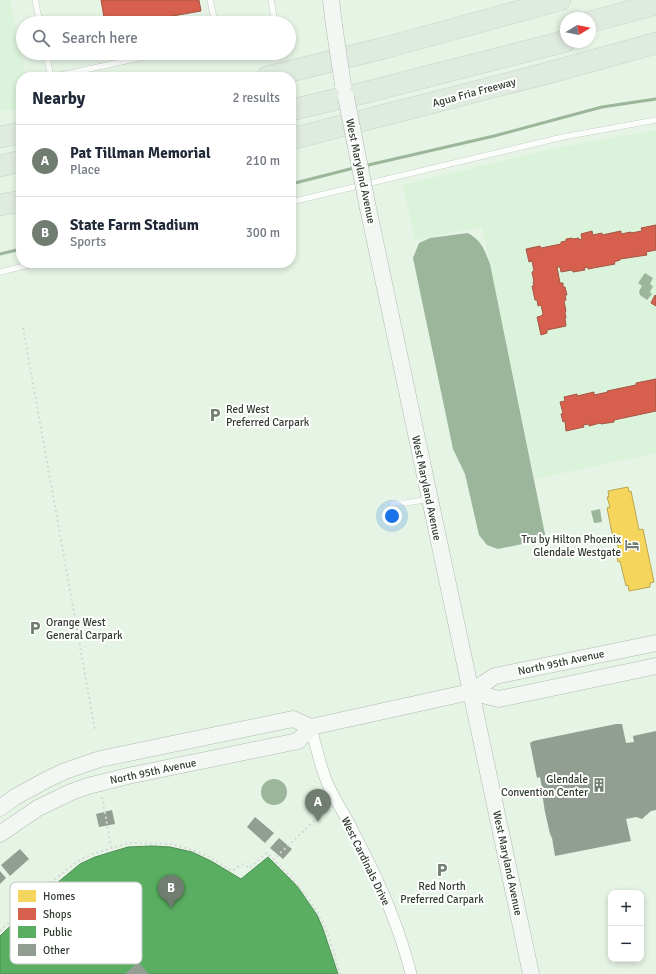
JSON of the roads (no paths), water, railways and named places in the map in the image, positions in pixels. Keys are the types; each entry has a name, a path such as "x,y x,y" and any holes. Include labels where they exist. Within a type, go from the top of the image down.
{"highway":[{"path":"287,72 384,48 560,0"},
{"path":"596,20 656,4"},
{"path":"596,32 656,16"},
{"path":"296,108 345,91 560,31"},
{"path":"296,97 345,91 560,42"},
{"name":"Agua Fria Freeway","path":"296,138 548,73 656,43"},
{"path":"548,73 656,54"},
{"path":"0,137 16,133"},
{"path":"0,166 16,162"},
{"path":"0,176 16,172"},
{"path":"0,205 16,202"}],"street":[{"name":"West Maryland Avenue","path":"331,0 345,91 368,208 531,974"},
{"name":"North 95th Avenue","path":"0,834 38,808 71,792 88,786 128,776 298,741 311,727 470,692 495,676 656,643"},
{"name":"North 95th Avenue","path":"470,692 499,699 656,666"},
{"name":"North 95th Avenue","path":"0,808 15,797 64,771 100,759 293,719 311,727"},
{"name":"West Cardinals Drive","path":"311,727 325,777 336,801 354,832 382,891 411,974"}],"lane":[{"path":"35,0 38,16"},
{"path":"210,0 213,16"},
{"path":"271,0 274,16"},
{"path":"48,60 51,72"},
{"path":"75,72 130,60"},
{"path":"296,201 563,137 656,120"},
{"path":"0,272 16,268"},
{"path":"392,503 406,503 429,499"}],"waterway":[{"path":"364,166 494,136 602,107 656,99"},
{"path":"296,183 354,168"},
{"path":"0,254 16,250"}],"place":[{"name":"Red West Preferred Carpark","path":"215,415"},
{"name":"Tru by Hilton Phoenix Glendale Westgate","path":"632,545"},
{"name":"Orange West General Carpark","path":"35,628"},
{"name":"Glendale Convention Center","path":"599,785"},
{"name":"Pat Tillman Memorial","path":"318,822"},
{"name":"Red North Preferred Carpark","path":"442,870"},
{"name":"State Farm Stadium","path":"171,908"}]}
